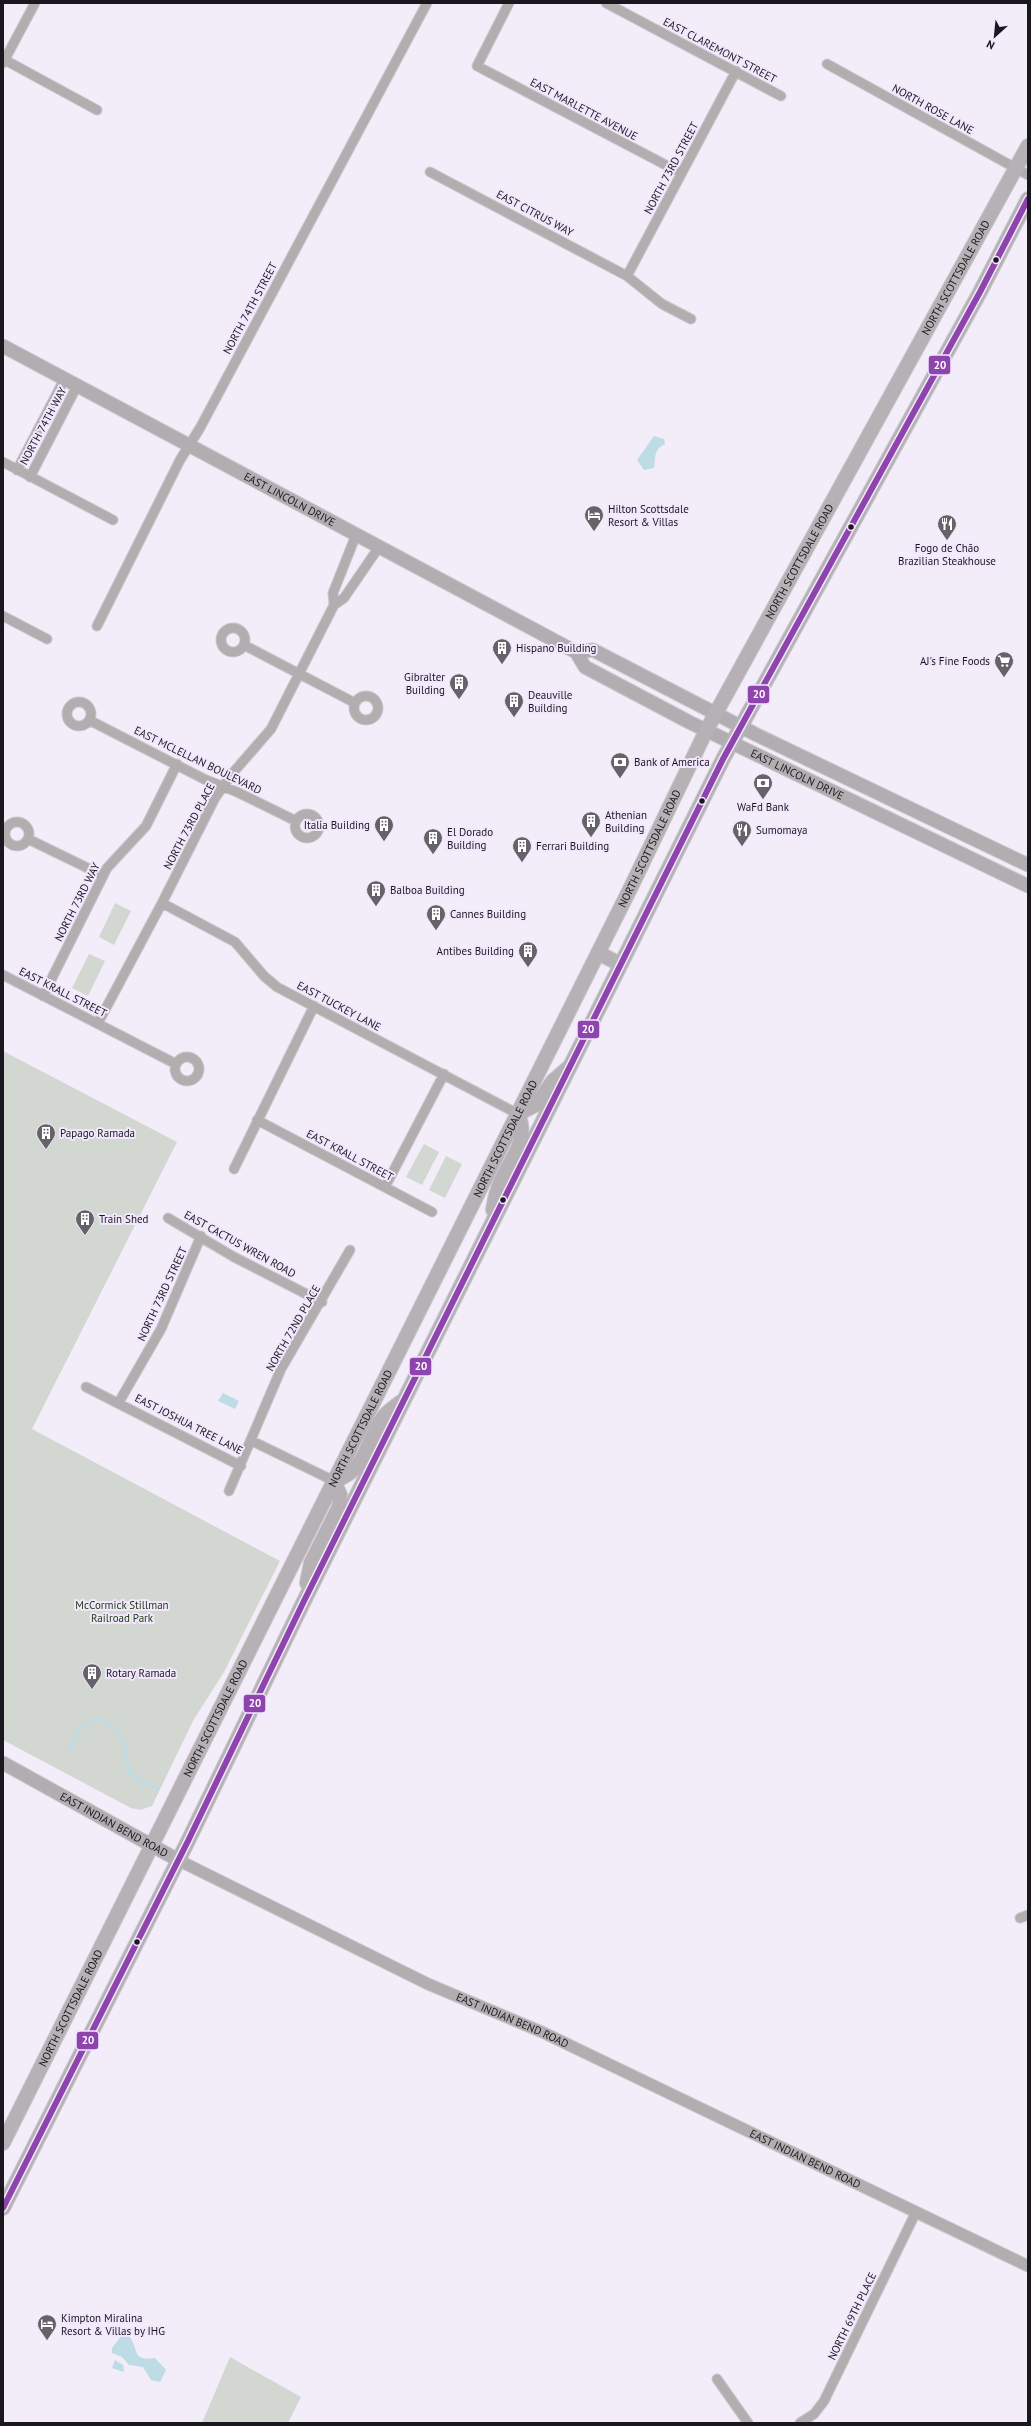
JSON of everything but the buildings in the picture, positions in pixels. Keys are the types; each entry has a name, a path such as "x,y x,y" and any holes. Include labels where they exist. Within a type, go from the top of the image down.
{"main road":[{"name":"NORTH SCOTTSDALE ROAD","path":"3,2143 518,1114 706,731 1022,171 1028,146"},
{"path":"3,2208 178,1860 303,1603 572,1064 620,964 731,744 887,462 1028,199"},
{"name":"EAST LINCOLN DRIVE","path":"3,346 64,380 78,386 576,652 585,667 706,731 1028,886"},
{"name":"EAST LINCOLN DRIVE","path":"576,652 593,650 741,726 1028,865"},
{"path":"598,953 620,964"},
{"path":"491,1226 497,1191 522,1137 522,1124 518,1114 537,1104 553,1080 572,1064"},
{"path":"303,1603 311,1563 339,1507 340,1495 334,1481 346,1477 357,1468 382,1418 406,1397"},
{"name":"EAST INDIAN BEND ROAD","path":"3,1763 178,1860"}],"street":[{"path":"35,3 4,62 97,110"},
{"name":"NORTH 74TH STREET","path":"97,626 189,445 428,3"},
{"name":"EAST MARLETTE AVENUE","path":"509,3 477,66 681,173"},
{"name":"EAST CLAREMONT STREET","path":"606,3 781,96"},
{"name":"NORTH ROSE LANE","path":"827,64 1022,171"},
{"name":"NORTH 73RD STREET","path":"627,276 736,71"},
{"name":"EAST CITRUS WAY","path":"430,172 627,276 662,304 691,319"},
{"name":"NORTH 74TH WAY","path":"3,462 17,470 64,380"},
{"name":"NORTH 74TH WAY","path":"30,477 78,386"},
{"path":"17,470 113,520"},
{"name":"NORTH 73RD PLACE","path":"334,605 333,593 342,567 356,535"},
{"name":"NORTH 73RD PLACE","path":"98,1023 162,903 215,798 223,786 272,729 334,605 344,598 378,547"},
{"path":"3,616 47,639"},
{"path":"244,645 355,703"},
{"name":"EAST MCLELLAN BOULEVARD","path":"89,720 204,779 223,786 296,821"},
{"name":"NORTH 73RD WAY","path":"43,996 106,868 146,826 177,764"},
{"path":"28,839 102,875"},
{"name":"EAST TUCKEY LANE","path":"162,903 223,934 235,942 264,976 277,987 518,1114"},
{"name":"EAST KRALL STREET","path":"3,975 176,1064"},
{"path":"234,1169 314,1006"},
{"path":"385,1187 444,1074"},
{"name":"EAST KRALL STREET","path":"257,1120 432,1212"},
{"name":"EAST CACTUS WREN ROAD","path":"168,1218 201,1236 234,1257 322,1302"},
{"name":"NORTH 73RD STREET","path":"118,1402 161,1329 201,1236"},
{"name":"NORTH 72ND PLACE","path":"252,1441 281,1369 322,1302 350,1250"},
{"name":"EAST JOSHUA TREE LANE","path":"86,1387 241,1466 252,1441 334,1481"},
{"path":"229,1491 241,1466"},
{"name":"EAST INDIAN BEND ROAD","path":"178,1860 428,1984 542,2032 1028,2266"},
{"name":"NORTH 69TH PLACE","path":"800,2423 814,2414 824,2401 916,2212"},
{"path":"717,2379 748,2423"}],"green space":[{"path":"115,903 131,911 114,945 99,937"},
{"path":"89,954 105,961 88,996 72,988"},
{"name":"McCormick Stillman Railroad Park","path":"3,1051 177,1142 32,1429 280,1561 224,1672 193,1721 152,1806 140,1810 131,1808 3,1740"},
{"path":"424,1144 439,1152 422,1185 406,1177"},
{"path":"446,1156 462,1164 445,1198 429,1190"},
{"path":"230,2357 301,2397 288,2423 202,2423"}],"water":[{"path":"654,436 664,439 665,444 657,451 654,468 644,470 637,460"},
{"path":"223,1393 239,1401 235,1409 218,1401"},
{"path":"122,2335 129,2336 139,2356 147,2359 155,2358 166,2370 160,2382 151,2380 143,2367 129,2365 122,2357 112,2353 112,2348"},
{"path":"115,2360 123,2365 124,2372 112,2368"}],"waterway":[{"path":"69,1751 80,1729 86,1724 92,1721 104,1722 110,1725 119,1734 122,1740 130,1773 140,1781 158,1789"}],"transit line":[{"name":"20","path":"3,2208 188,1841 303,1603 723,759 980,292 1028,199"}],"place":[{"name":"Hilton Scottsdale Resort & Villas","path":"594,532"},
{"name":"Fogo de Chão Brazilian Steakhouse","path":"947,541"},
{"name":"Hispano Building","path":"502,665"},
{"name":"AJ's Fine Foods","path":"1004,678"},
{"name":"Gibralter Building","path":"459,700"},
{"name":"Deauville Building","path":"514,718"},
{"name":"Bank of America","path":"620,779"},
{"name":"WaFd Bank","path":"763,800"},
{"name":"Athenian Building","path":"591,838"},
{"name":"Italia Building","path":"384,842"},
{"name":"Sumomaya","path":"742,847"},
{"name":"El Dorado Building","path":"433,855"},
{"name":"Ferrari Building","path":"522,863"},
{"name":"Balboa Building","path":"376,907"},
{"name":"Cannes Building","path":"436,931"},
{"name":"Antibes Building","path":"528,968"},
{"name":"Papago Ramada","path":"46,1150"},
{"name":"Train Shed","path":"85,1236"},
{"name":"Rotary Ramada","path":"92,1690"},
{"name":"Kimpton Miralina Resort & Villas by IHG","path":"47,2341"}]}
